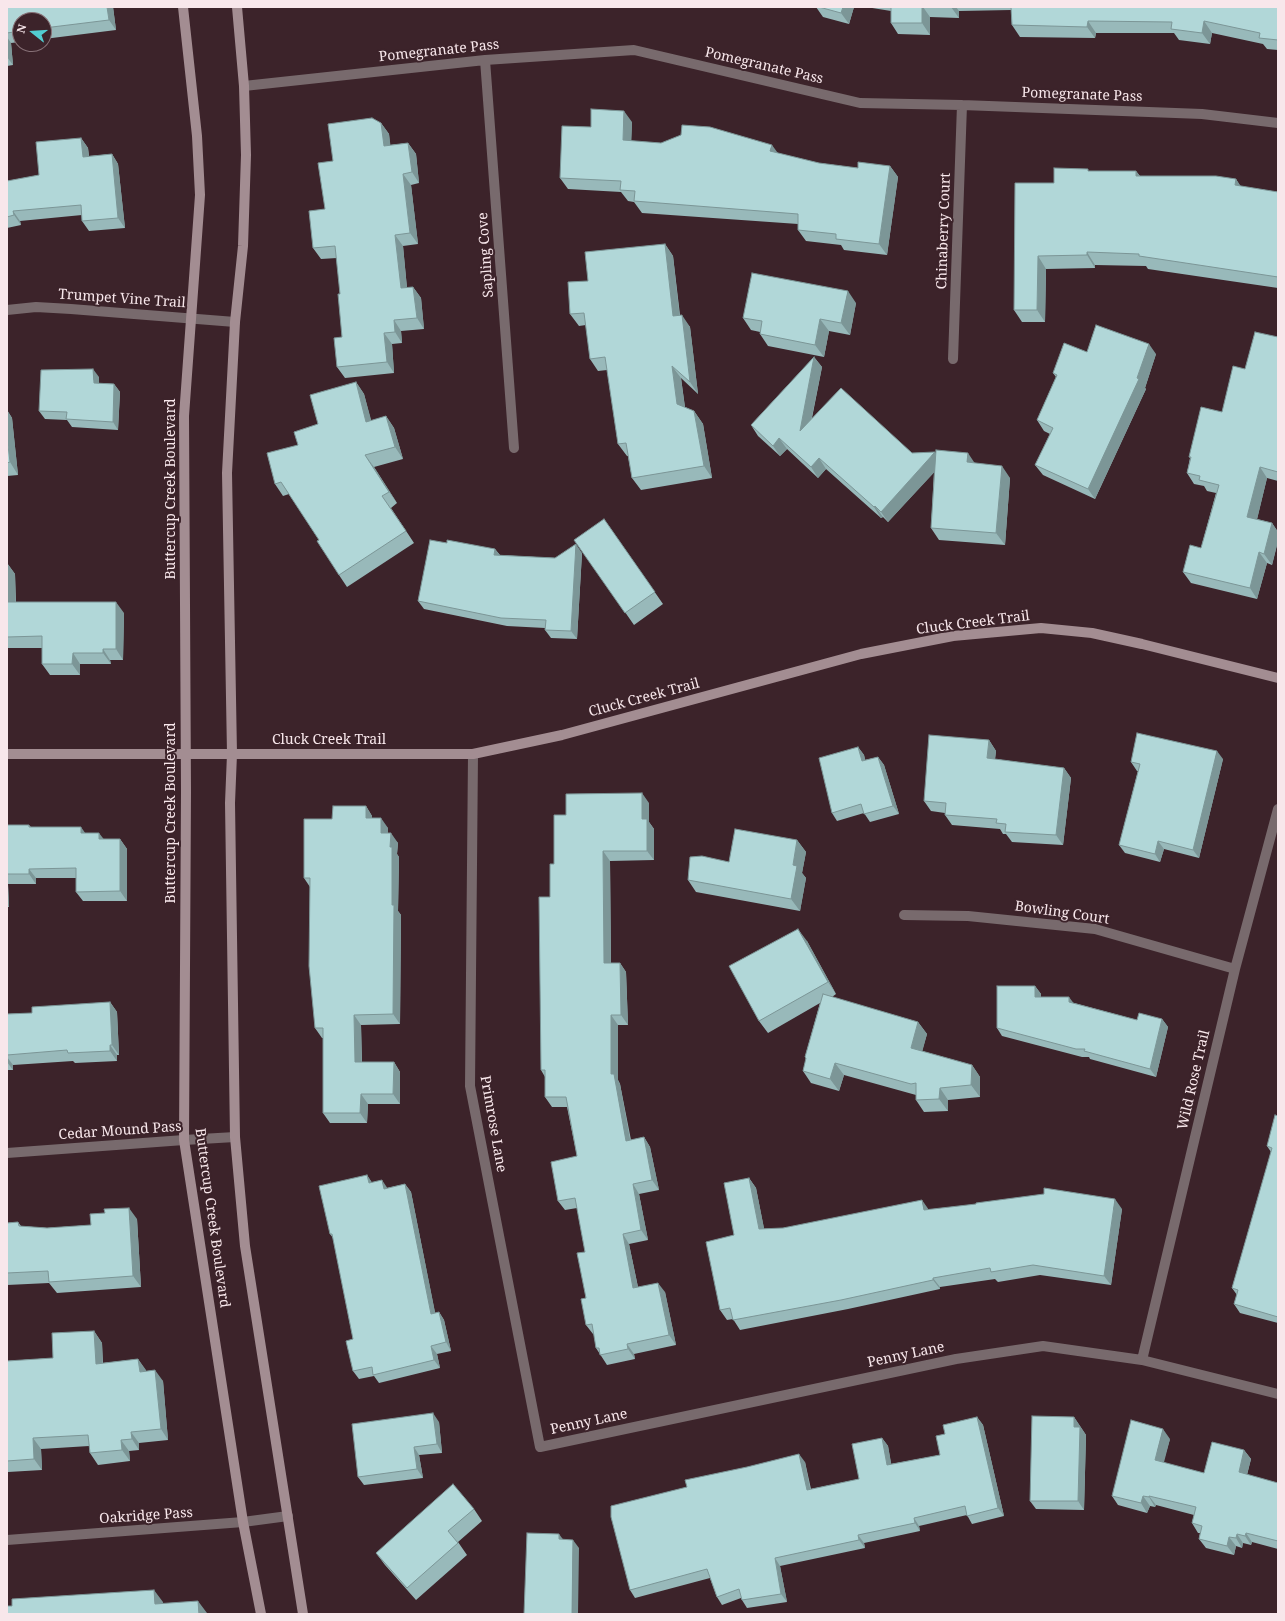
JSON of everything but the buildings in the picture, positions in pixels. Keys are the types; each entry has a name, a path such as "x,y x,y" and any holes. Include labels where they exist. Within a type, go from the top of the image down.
{"street":[{"name":"Buttercup Creek Boulevard","path":"182,7 198,136 200,195 184,416 184,1140 244,1522 261,1614"},
{"name":"Buttercup Creek Boulevard","path":"237,7 244,86 246,155 242,246 235,322 227,473 232,754 230,803 235,1137 245,1246 303,1614"},
{"name":"Pomegranate Pass","path":"244,86 485,60 634,50 860,103 962,105 1202,114 1278,123"},
{"name":"Sapling Cove","path":"485,60 514,448"},
{"name":"Chinaberry Court","path":"953,359 962,105"},
{"name":"Trumpet Vine Trail","path":"7,310 36,307 235,322"},
{"name":"Cluck Creek Trail","path":"7,754 473,754 562,735 861,654 961,636 1041,628 1092,633 1278,678"},
{"name":"Primrose Lane","path":"473,754 470,1086 540,1447"},
{"name":"Wild Rose Trail","path":"1142,1360 1235,969 1278,809"},
{"name":"Bowling Court","path":"904,915 968,916 1095,929 1235,969"},
{"name":"Cedar Mound Pass","path":"7,1153 235,1137"},
{"name":"Penny Lane","path":"540,1447 956,1359 1043,1346 1142,1360 1278,1394"},
{"name":"Oakridge Pass","path":"7,1540 244,1522 288,1516"}]}
